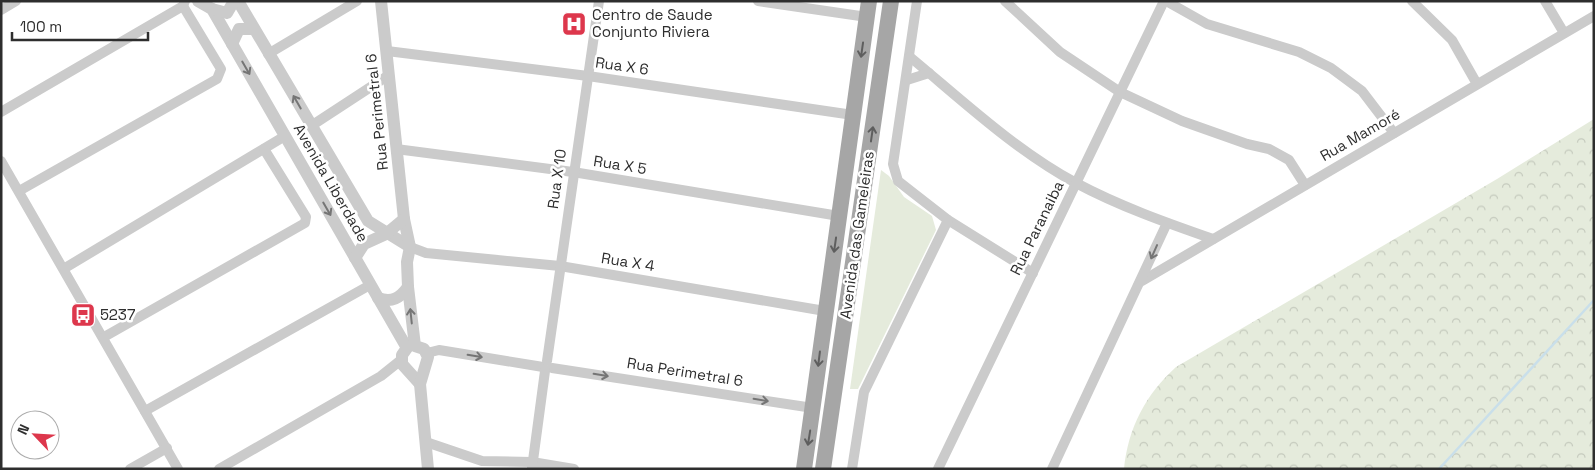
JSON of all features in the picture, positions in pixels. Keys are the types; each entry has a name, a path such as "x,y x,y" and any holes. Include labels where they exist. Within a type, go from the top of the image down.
{"main road":[{"name":"Avenida das Gameleiras","path":"823,469 891,1"},
{"name":"Avenida das Gameleiras","path":"804,469 868,9"},
{"path":"825,311 835,313 838,316 842,338"}],"street":[{"path":"1,10 16,1"},
{"path":"198,1 212,9 227,12 234,1"},
{"name":"Avenida Liberdade","path":"238,1 310,126 368,221 386,234 410,247"},
{"path":"268,54 357,1"},
{"name":"Rua Perimetral 6","path":"381,1 404,219 410,247 408,287 415,346 427,353 439,350 813,408"},
{"name":"Rua X 10","path":"532,465 599,1"},
{"path":"758,1 868,9"},
{"path":"918,1 893,164 898,181 948,220 1033,273"},
{"path":"1005,1 1060,52 1120,92 1182,121 1247,144 1270,149 1288,160 1305,185"},
{"path":"1165,1 1207,24 1299,52 1331,68 1362,91 1394,133"},
{"name":"Rua Paranaiba","path":"938,469 1165,1"},
{"path":"1412,1 1452,40 1477,84"},
{"path":"1545,1 1564,33"},
{"path":"1,112 184,3 221,68 217,79 19,191"},
{"name":"Avenida Liberdade","path":"212,9 407,348 405,367"},
{"name":"Rua Mamoré","path":"1142,281 1594,16"},
{"path":"232,44 239,30 254,29"},
{"name":"Rua X 6","path":"387,51 588,76 853,115"},
{"path":"910,57 1014,143 1076,183 1167,224 1213,239"},
{"path":"907,80 929,73"},
{"path":"310,126 389,75"},
{"path":"65,268 285,136"},
{"path":"104,337 305,223 306,217 264,149"},
{"name":"Rua X 5","path":"396,149 574,172 839,216"},
{"path":"1,161 65,268 178,469"},
{"path":"354,258 364,244 386,234 404,219"},
{"path":"852,469 864,392 948,220"},
{"path":"1052,469 1142,281 1167,224"},
{"name":"Rua X 4","path":"410,247 426,253 560,266 825,311"},
{"path":"408,262 426,253"},
{"path":"145,411 370,285"},
{"path":"378,298 392,300 399,297 408,287"},
{"path":"427,353 428,361 420,384 428,469"},
{"path":"219,469 381,376 405,367 417,373 424,369"},
{"path":"405,367 420,384"},
{"path":"426,442 482,461 574,469"},
{"path":"130,469 167,448"},
{"path":"482,461 491,469"}],"green space":[{"path":"1594,119 1594,469 1124,469 1134,426 1140,413 1147,400 1165,377 1176,367 1497,179"},
{"path":"881,170 889,176 904,197 932,216 936,230 858,389 850,389"}],"waterway":[{"path":"1439,469 1594,300"}],"place":[{"name":"Centro de Saude Conjunto Riviera","path":"574,24"},
{"name":"5237","path":"83,315"}]}
